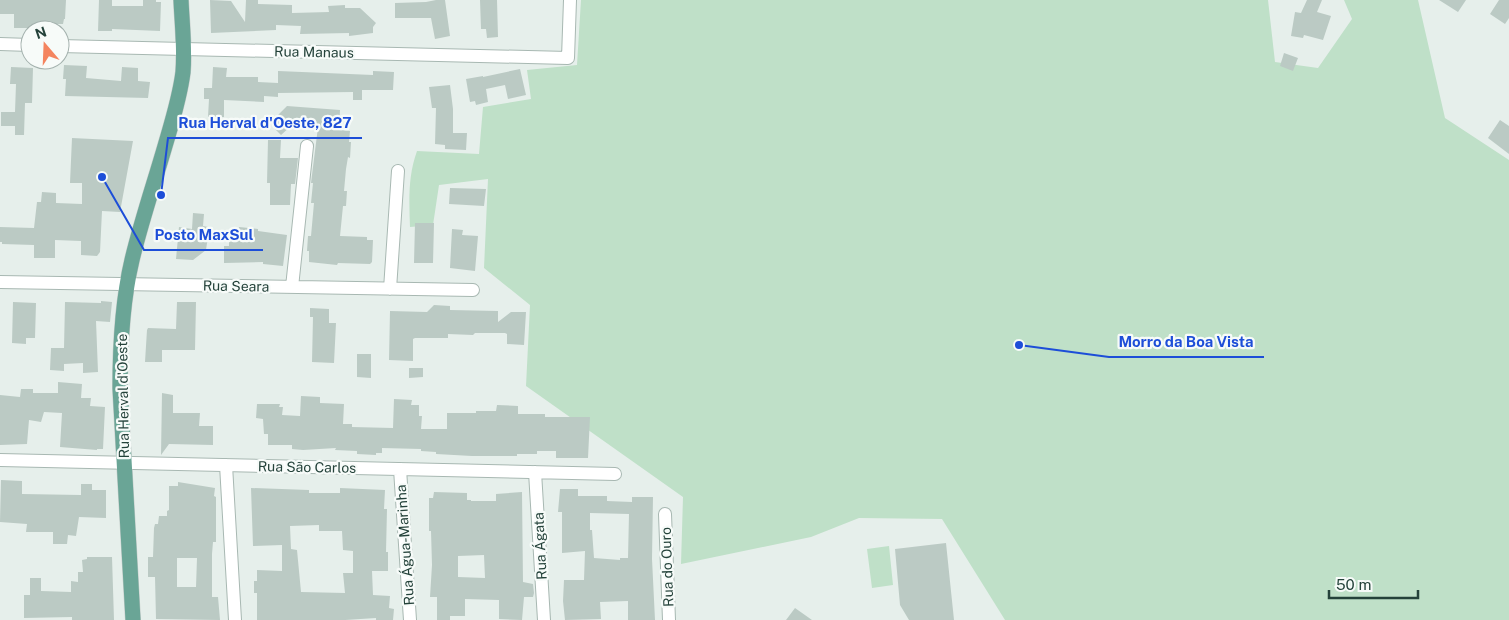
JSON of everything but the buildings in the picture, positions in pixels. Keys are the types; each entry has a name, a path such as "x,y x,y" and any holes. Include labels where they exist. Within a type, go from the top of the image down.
{"main road":[{"name":"Rua Herval d'Oeste","path":"133,620 120,388 120,350 127,284 138,238 175,110 183,74 184,49 181,0"}],"street":[{"name":"Rua Manaus","path":"70,46 568,58 570,0"},
{"path":"0,44 20,45"},
{"path":"292,287 307,146"},
{"path":"390,289 398,171"},
{"name":"Rua Seara","path":"0,282 473,290"},
{"name":"Rua São Carlos","path":"0,460 615,474"},
{"path":"226,465 235,620"},
{"name":"Rua Água-Marinha","path":"400,469 410,620"},
{"name":"Rua Ágata","path":"535,472 544,620"},
{"name":"Rua do Ouro","path":"665,514 669,620"}],"green space":[{"path":"581,0 1268,0 1275,62 1318,68 1352,19 1344,0 1418,0 1445,118 1509,160 1509,620 1005,620 942,519 859,518 811,537 681,564 683,497 526,386 530,305 484,268 488,179 439,185 433,225 410,227 409,198 417,151 479,154 483,107 531,99 527,70 577,65"},
{"path":"889,546 893,585 872,588 867,549"}],"place":[{"name":"Posto MaxSul","path":"102,177"},
{"name":"Rua Herval d'Oeste, 827","path":"161,195"},
{"name":"Morro da Boa Vista","path":"1019,345"}]}
